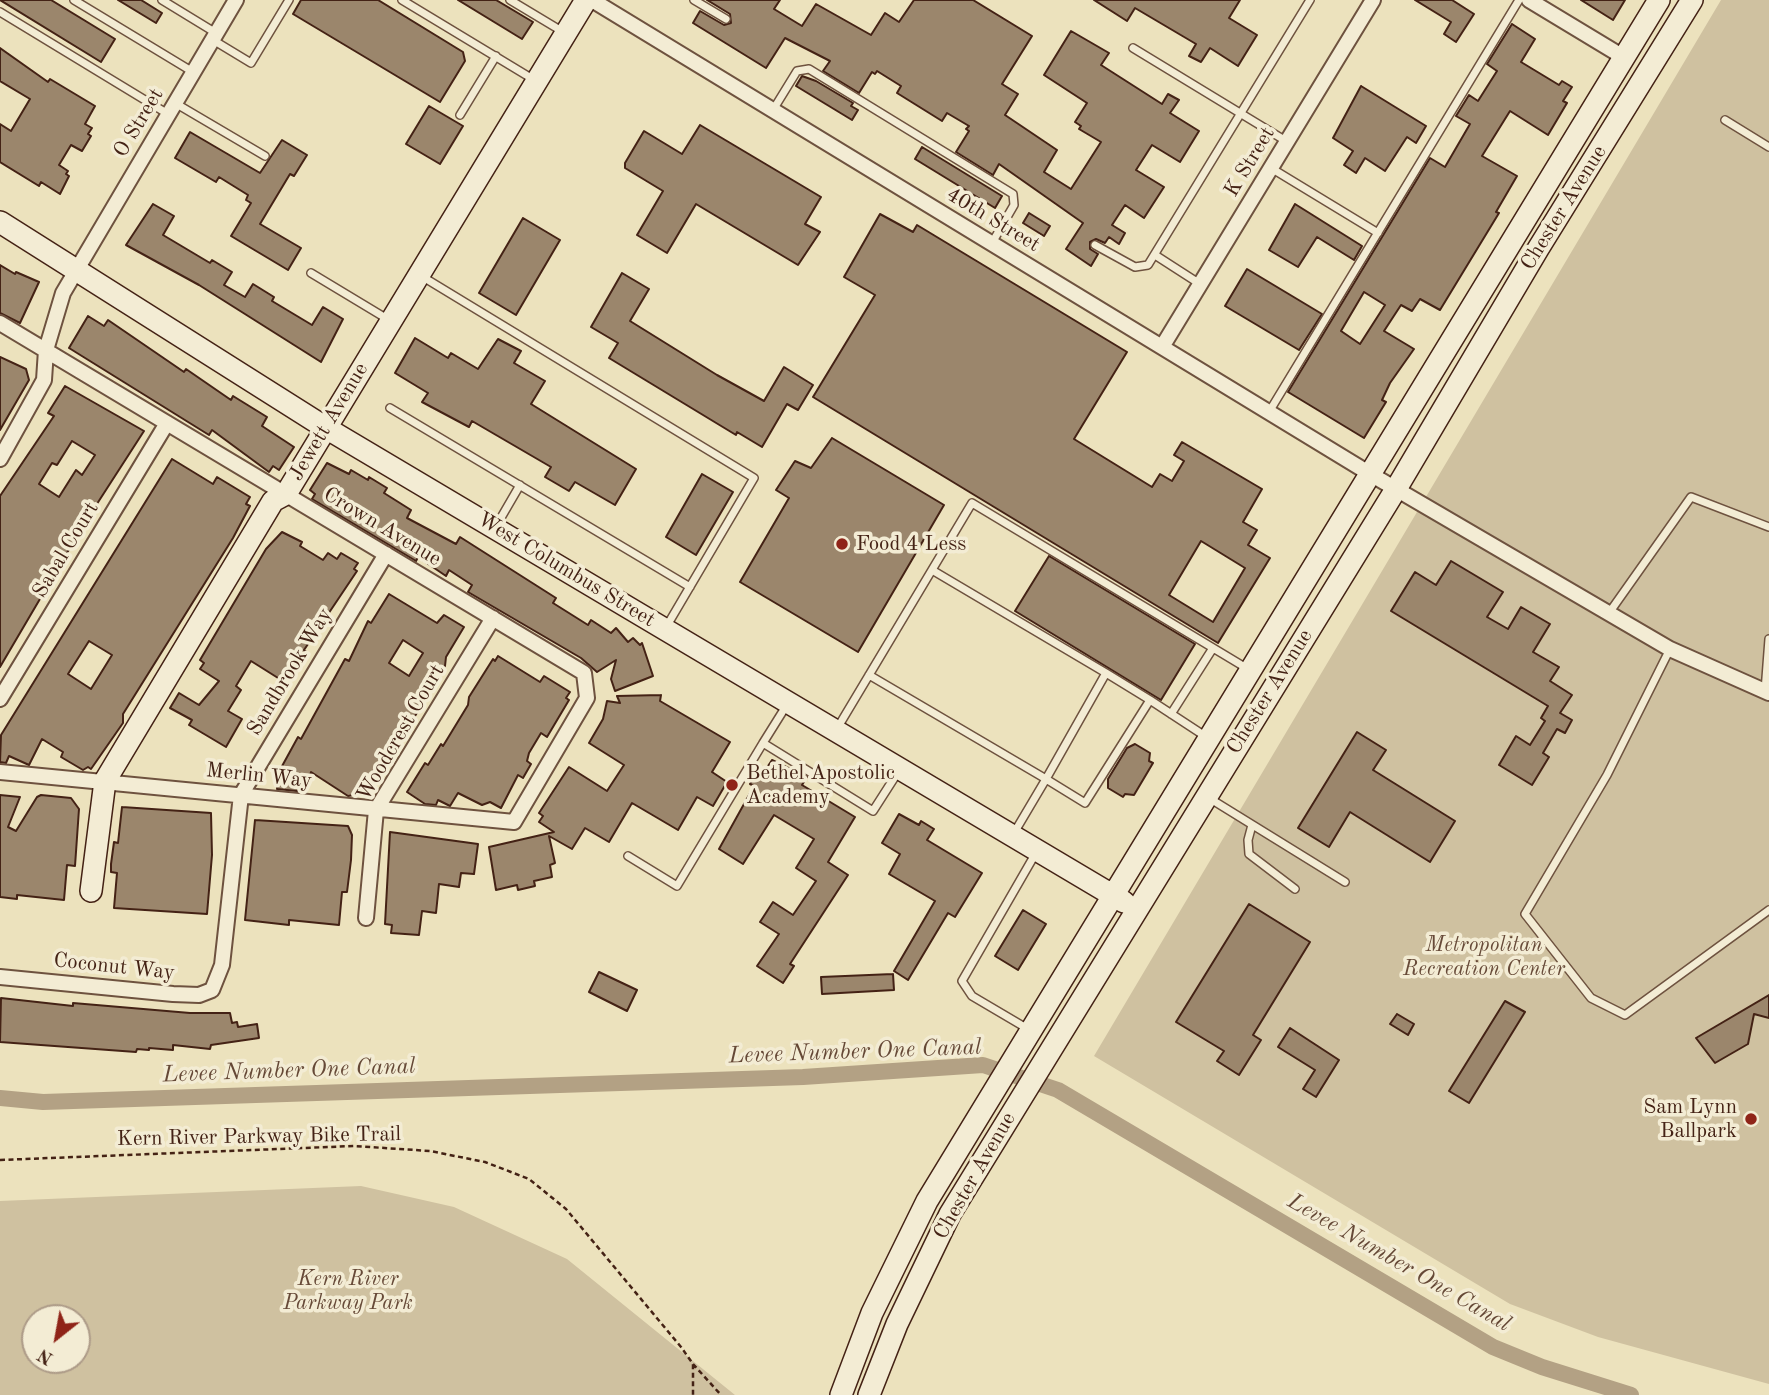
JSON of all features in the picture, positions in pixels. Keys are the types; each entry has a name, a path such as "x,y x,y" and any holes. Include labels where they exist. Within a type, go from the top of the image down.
{"main road":[{"name":"Jewett Avenue","path":"91,891 105,781 273,501 286,494 586,0"},
{"name":"Chester Avenue","path":"841,1395 895,1263 927,1201 1372,475 1514,235 1660,0"},
{"name":"Chester Avenue","path":"869,1395 897,1324 950,1214 1396,489 1538,249 1692,0"},
{"name":"West Columbus Street","path":"0,222 77,268 326,428 1137,911"}],"street":[{"name":"O Street","path":"0,459 41,388 47,368 46,350 63,293 236,0"},
{"name":"40th Street","path":"592,0 1372,475 1670,649 1767,692"},
{"name":"K Street","path":"1162,347 1373,0"},
{"path":"1529,0 1625,58"},
{"name":"Crown Avenue","path":"0,323 584,673 587,698 514,822"},
{"name":"Sabal Court","path":"0,699 167,423"},
{"name":"Sandbrook Way","path":"217,981 222,965 241,795 386,554"},
{"name":"Woodcrest Court","path":"366,918 376,810 493,618"},
{"name":"Merlin Way","path":"0,772 514,822"},
{"name":"Coconut Way","path":"0,977 199,995 212,990 217,981"}],"lane":[{"path":"74,0 193,73"},
{"path":"162,0 251,63 289,0"},
{"path":"402,0 538,82"},
{"path":"510,0 565,33"},
{"path":"694,0 726,19"},
{"path":"1095,245 1135,267 1149,265 1310,0"},
{"path":"1269,412 1519,0"},
{"path":"0,12 172,108 265,156"},
{"path":"1133,48 1287,142"},
{"path":"460,115 496,56"},
{"path":"773,110 797,71 809,69 1013,194 1014,205 992,243"},
{"path":"1725,120 1769,146"},
{"path":"1271,168 1378,233"},
{"path":"1155,255 1200,284"},
{"path":"311,273 391,321"},
{"path":"419,275 754,478 665,629"},
{"path":"390,408 690,587"},
{"path":"495,528 520,485"},
{"path":"1609,613 1691,497 1769,527"},
{"path":"836,731 972,503 1251,671"},
{"path":"932,570 1106,673 1209,738"},
{"path":"1767,692 1769,639"},
{"path":"1171,714 1213,648"},
{"path":"1670,649 1606,775 1525,914 1591,998 1625,1015 1769,910"},
{"path":"1013,836 1106,673"},
{"path":"869,675 1085,803 1150,701"},
{"path":"628,856 677,886 789,703"},
{"path":"763,743 873,811 900,769"},
{"path":"1206,797 1345,882"},
{"path":"1252,825 1248,839 1249,854 1295,889"},
{"path":"1030,1033 972,996 962,981 1037,850"}],"path":[{"name":"Kern River Parkway Bike Trail","path":"0,1160 354,1146 430,1151 485,1162 529,1179 566,1209 692,1364 721,1395"},
{"path":"692,1364 693,1395"}],"green space":[{"name":"Metropolitan Recreation Center","path":"1721,0 1769,0 1769,1384 1598,1337 1510,1304 1094,1056"},
{"name":"Kern River Parkway Park","path":"361,1186 454,1207 567,1259 735,1395 0,1395 0,1201"}],"building":[{"path":"0,0 51,0 115,39 101,62"},
{"path":"118,0 141,0 162,13 156,23"},
{"path":"301,0 378,0 463,52 465,61 440,102 293,14"},
{"path":"458,0 496,0 533,22 522,39"},
{"path":"707,0 780,0 774,9 802,26 816,4 871,35 885,13 899,22 914,0 973,0 1032,36 1002,84 1018,94 1005,115 1057,150 1044,172 1071,189 1101,142 1079,129 1081,126 1075,122 1087,103 1044,75 1071,31 1109,53 1101,65 1162,104 1168,94 1179,100 1170,113 1199,131 1180,162 1152,145 1136,170 1164,187 1144,218 1125,205 1112,225 1125,233 1119,244 1109,237 1105,243 1096,239 1090,242 1090,249 1098,254 1091,266 1066,249 1083,223 999,164 993,175 956,152 969,131 966,129 969,126 947,113 942,121 897,93 901,86 877,71 875,74 872,72 859,93 823,71 830,61 785,38 766,68 693,23 700,11 724,25 731,23 730,14"},
{"path":"1094,0 1240,0 1229,18 1257,35 1238,66 1210,48 1201,62 1189,56 1196,44 1135,8 1127,21"},
{"path":"1415,0 1452,0 1474,14 1456,42 1444,34 1451,22"},
{"path":"1581,0 1625,0 1613,20"},
{"path":"1512,24 1535,39 1521,62 1559,85 1562,81 1572,87 1563,101 1567,103 1548,135 1510,111 1482,156 1517,176 1496,212 1499,213 1440,310 1420,299 1412,311 1401,305 1384,331 1414,349 1390,383 1382,400 1386,402 1364,438 1288,392 1430,158 1445,167 1470,124 1456,116 1469,95 1478,101 1497,71 1487,64","holes":["1364,292 1385,305 1360,344 1341,331"]},
{"path":"0,48 48,82 50,79 95,106 85,124 92,128 88,134 91,136 82,151 71,145 59,165 68,171 66,174 69,176 60,194 41,182 39,186 0,162 0,124 11,131 30,99 0,81"},
{"path":"802,76 816,81 853,103 851,106 858,110 852,120 796,86"},
{"path":"1361,86 1426,126 1416,143 1407,137 1385,171 1365,158 1356,173 1344,165 1353,151 1333,138"},
{"path":"429,106 463,126 440,164 406,144"},
{"path":"700,125 821,197 805,224 820,232 798,265 696,204 667,253 637,235 663,191 625,168 625,163 644,131 682,154"},
{"path":"190,132 260,173 282,140 307,155 294,176 290,174 260,224 301,248 288,270 231,236 251,203 246,200 248,195 219,177 216,182 175,158"},
{"path":"922,147 1002,196 995,208 915,159"},
{"path":"153,204 174,216 163,235 210,263 212,260 232,272 224,285 245,297 253,284 274,297 272,301 312,325 323,307 343,319 321,362 199,285 126,245"},
{"path":"1295,204 1362,246 1354,260 1317,237 1298,267 1269,250"},
{"path":"1029,213 1050,226 1044,236 1023,223"},
{"path":"880,214 913,232 917,225 1127,352 1074,439 1152,487 1160,474 1172,481 1184,461 1174,455 1182,442 1262,489 1243,522 1257,530 1248,545 1270,558 1218,643 813,397 875,295 844,277","holes":["1201,541 1245,568 1213,622 1169,595"]},
{"path":"523,218 560,240 516,315 479,293"},
{"path":"0,265 15,274 16,272 39,282 20,323 0,313"},
{"path":"1247,269 1322,314 1299,350 1225,306"},
{"path":"622,273 649,289 630,321 717,375 764,401 784,367 813,385 798,410 787,404 762,447 737,432 736,435 609,358 618,343 591,327"},
{"path":"88,316 104,326 108,320 184,372 186,369 231,400 233,396 267,417 262,426 294,447 279,470 273,466 269,472 212,430 209,435 69,348"},
{"path":"415,338 448,358 451,353 478,369 498,339 521,351 514,363 545,381 531,404 636,469 615,505 575,482 569,491 545,477 551,467 472,421 469,427 422,402 428,393 395,373"},
{"path":"0,357 26,369 29,380 0,430"},
{"path":"65,386 144,431 84,524 0,667 0,496 54,416 48,413","holes":["72,441 95,455 82,475 76,470 59,497 39,484 52,463 57,465"]},
{"name":"Food 4 Less","path":"832,438 944,505 858,652 740,582 789,498 776,490 795,461 811,468"},
{"path":"172,459 213,484 217,477 250,497 246,504 250,506 233,538 123,714 123,723 91,769 88,767 83,770 61,757 63,752 42,739 29,765 9,756 6,763 0,762 1,735","holes":["89,641 112,655 91,689 68,674"]},
{"path":"327,463 349,474 351,470 368,480 369,477 387,488 384,493 411,510 407,518 456,544 460,537 556,598 553,603 588,625 591,620 611,633 616,628 628,642 633,638 640,645 642,643 653,676 615,691 611,679 616,660 597,672 581,658 468,592 472,585 449,570 446,576 418,557 416,561 312,499 315,494 310,490"},
{"path":"702,474 733,492 696,555 666,537"},
{"path":"282,532 302,542 300,546 323,560 328,553 337,559 341,553 358,563 354,569 357,571 304,650 308,653 292,678 286,683 251,661 236,686 241,690 228,711 242,719 226,747 189,725 192,720 170,708 179,693 199,705 219,681 200,669 204,663 200,660 266,549"},
{"path":"1049,556 1195,644 1161,700 1015,611"},
{"path":"1451,561 1503,592 1487,617 1508,629 1521,607 1550,624 1533,652 1559,667 1550,681 1572,695 1560,713 1572,720 1565,733 1557,729 1543,753 1549,757 1532,785 1499,765 1516,736 1530,745 1545,721 1541,718 1548,706 1391,611 1415,572 1436,585"},
{"path":"389,594 437,623 444,615 464,627 446,657 445,666 382,771 379,774 373,771 360,794 348,796 311,772 306,792 277,789 281,768 298,737 301,739 345,659 349,661 368,621 371,623","holes":["403,640 423,653 409,676 389,663"]},
{"path":"498,656 540,682 544,676 570,692 566,698 569,700 547,737 541,733 529,753 527,761 531,764 523,778 518,775 501,808 490,802 482,805 458,793 450,806 438,800 436,805 425,804 407,792 425,763 428,765 441,744 443,746 468,705 469,697 493,659 495,661"},
{"path":"661,695 660,701 730,742 712,772 727,782 713,806 697,797 678,830 632,803 609,842 585,828 572,849 549,836 555,863 550,865 552,877 534,881 535,886 518,890 517,885 496,890 489,847 554,832 539,822 543,816 539,813 569,767 607,791 624,765 589,743 603,719 607,701 620,703 617,696"},
{"path":"1357,732 1386,750 1373,770 1455,821 1430,862 1350,812 1329,847 1298,828"},
{"path":"1135,744 1150,753 1149,761 1153,763 1134,795 1125,794 1123,797 1108,788 1108,779 1127,748"},
{"path":"772,760 807,777 802,785 855,817 828,862 848,875 790,964 794,966 783,983 757,966 779,934 760,922 773,902 793,915 816,881 796,868 814,839 774,815 743,864 719,849 754,786 750,784 759,769 764,772"},
{"path":"0,795 20,797 8,827 16,831 37,797 41,795 71,798 79,809 75,866 67,865 64,900 17,895 17,899 0,897"},
{"path":"122,807 211,813 212,855 207,914 114,908 117,873 111,872 111,864 114,842 118,843"},
{"path":"899,814 919,825 921,821 934,829 927,840 982,873 955,917 948,913 908,980 894,971 935,901 889,874 900,854 882,843"},
{"path":"255,820 348,826 352,835 351,860 347,892 342,892 339,925 289,920 289,925 245,920"},
{"path":"390,832 478,844 474,874 461,873 459,887 439,884 436,913 422,911 419,935 391,933 392,925 385,924"},
{"path":"1249,904 1310,942 1253,1035 1261,1040 1239,1075 1217,1061 1224,1051 1176,1022"},
{"path":"1023,910 1046,924 1018,970 995,956"},
{"path":"599,972 637,990 627,1011 589,992"},
{"path":"893,974 894,990 822,994 821,977"},
{"path":"1769,995 1769,1018 1754,1014 1748,1044 1715,1063 1696,1038"},
{"path":"1,998 73,1006 73,1003 190,1013 230,1013 232,1023 237,1022 238,1027 257,1024 259,1038 211,1045 210,1049 173,1045 173,1050 149,1048 137,1049 136,1052 0,1042"},
{"path":"1505,1001 1525,1012 1469,1103 1449,1091"},
{"path":"1397,1014 1414,1024 1408,1035 1390,1024"},
{"path":"1290,1028 1339,1060 1316,1097 1303,1089 1315,1070 1278,1047"}],"waterway":[{"name":"Levee Number One Canal","path":"0,1098 43,1102 803,1077 983,1065 1058,1090 1493,1347 1542,1367 1631,1395"}],"place":[{"name":"Food 4 Less","path":"842,544"},
{"name":"Bethel Apostolic Academy","path":"732,785"},
{"name":"Sam Lynn Ballpark","path":"1751,1119"}]}
